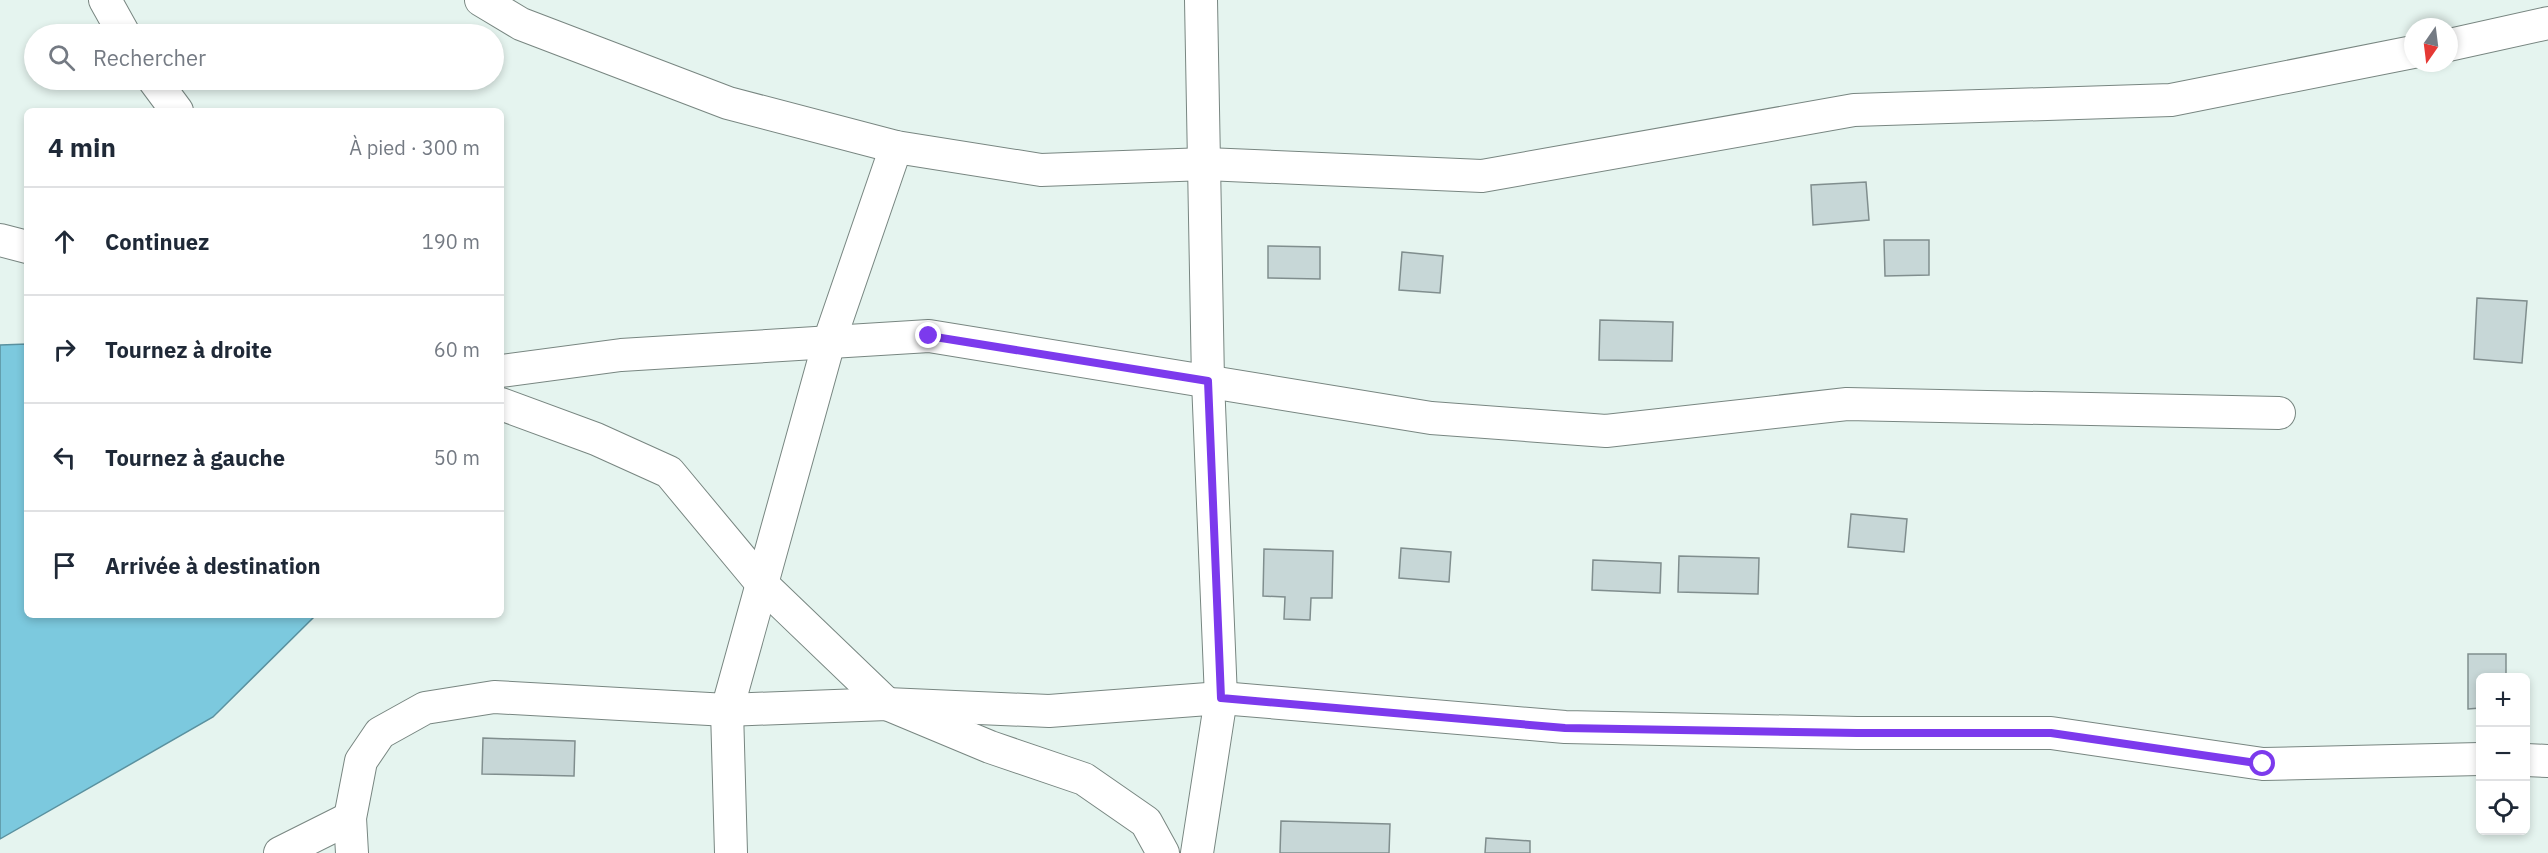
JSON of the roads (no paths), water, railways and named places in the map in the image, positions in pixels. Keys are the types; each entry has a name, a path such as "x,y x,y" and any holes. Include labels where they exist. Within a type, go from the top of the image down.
{"street":[{"path":"105,0 118,24"},
{"path":"481,0 520,24 728,103 896,147 1041,170 1206,164 1482,176 1854,110 2171,100 2404,54"},
{"path":"1197,853 1221,698 1208,381 1206,164 1201,0"},
{"path":"2458,43 2548,23"},
{"path":"161,90 175,108"},
{"path":"731,853 727,710 829,342 896,147"},
{"path":"0,240 24,246"},
{"path":"504,371 621,355 929,336 1431,418 1606,431 1846,404 2279,413"},
{"path":"504,405 596,439 669,472 763,585 887,704 990,747 1084,779 1146,822 1163,853"},
{"path":"352,853 350,818 361,761 380,733 425,708 494,697 727,710 887,704 1050,711 1221,698 1565,728 1857,733 2051,733 2263,764 2476,759"},
{"path":"2530,760 2548,762"},
{"path":"280,853 350,818"}],"water":[{"path":"24,344 24,618 313,618 213,717 0,839 0,345"}]}
